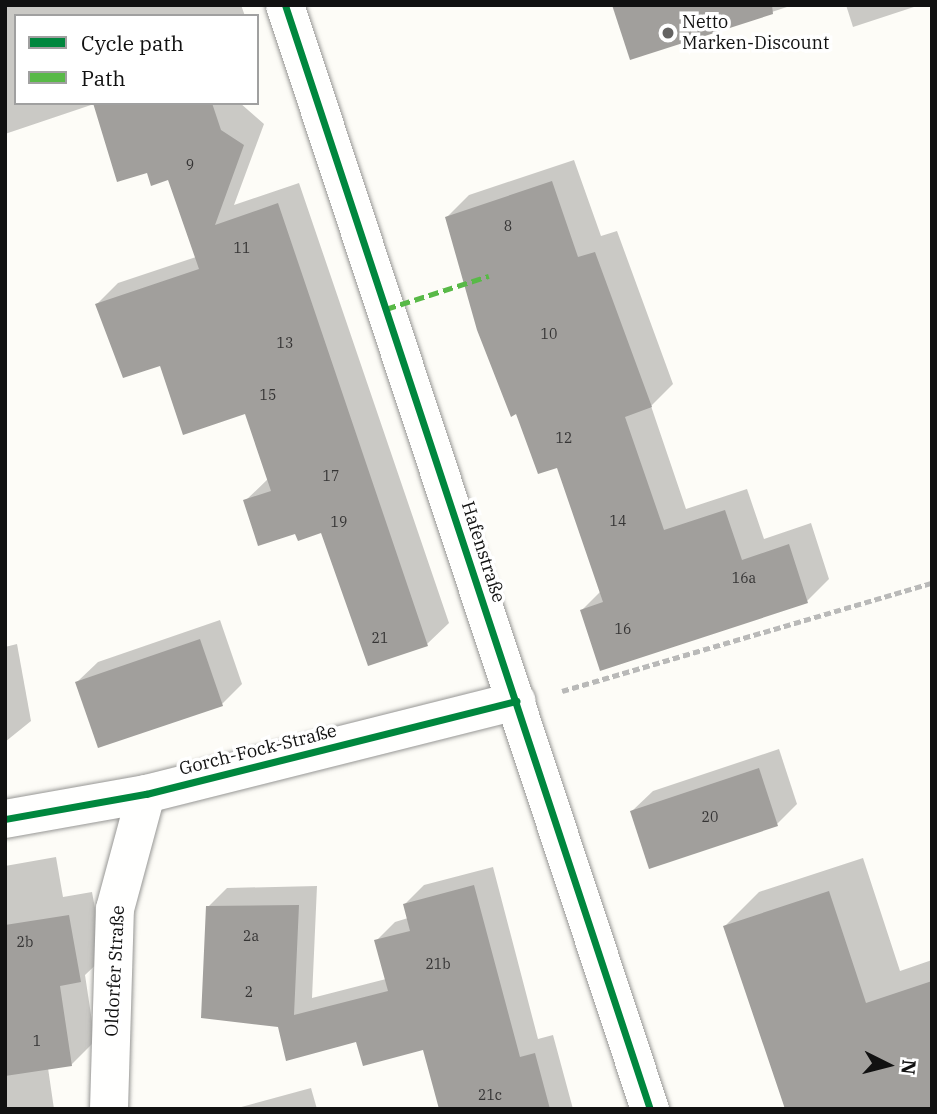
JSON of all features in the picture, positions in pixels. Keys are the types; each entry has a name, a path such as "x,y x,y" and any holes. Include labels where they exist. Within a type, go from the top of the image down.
{"street":[{"name":"Hafenstraße","path":"285,5 650,1109"},
{"name":"Gorch-Fock-Straße","path":"5,819 146,794 516,701"},
{"name":"Oldorfer Straße","path":"109,1109 115,909 146,794"}],"path":[{"path":"516,701 932,583"}],"building":[{"name":"Netto Marken-Discount","path":"612,5 772,5 773,14 630,60"},
{"path":"94,105 213,105 221,130 244,145 215,225 278,203 428,646 368,666 321,533 298,541 295,534 258,546 243,500 271,491 245,414 183,435 160,366 123,378 95,304 199,269 168,180 151,186 147,173 117,182"},
{"path":"552,181 578,257 595,252 652,407 625,417 664,530 725,510 742,560 789,544 808,603 600,671 580,610 603,602 557,468 538,474 516,414 511,417 477,330 445,217"},
{"path":"200,639 223,706 98,748 75,682"},
{"path":"759,768 778,826 649,869 630,811"},
{"path":"474,885 520,1057 535,1053 550,1109 439,1109 423,1050 363,1066 356,1042 286,1061 278,1027 201,1018 206,906 299,905 294,1015 388,991 374,940 410,931 403,904"},
{"path":"829,891 866,1003 932,981 932,1109 785,1109 723,926"},
{"path":"69,915 81,982 60,986 72,1066 5,1076 5,925"}],"marked path":[{"path":"386,309 489,276"}],"cycle path":[{"path":"285,5 650,1109"},
{"path":"5,819 146,794 516,701"}],"place":[{"name":"Netto Marken-Discount","path":"668,33"}]}
